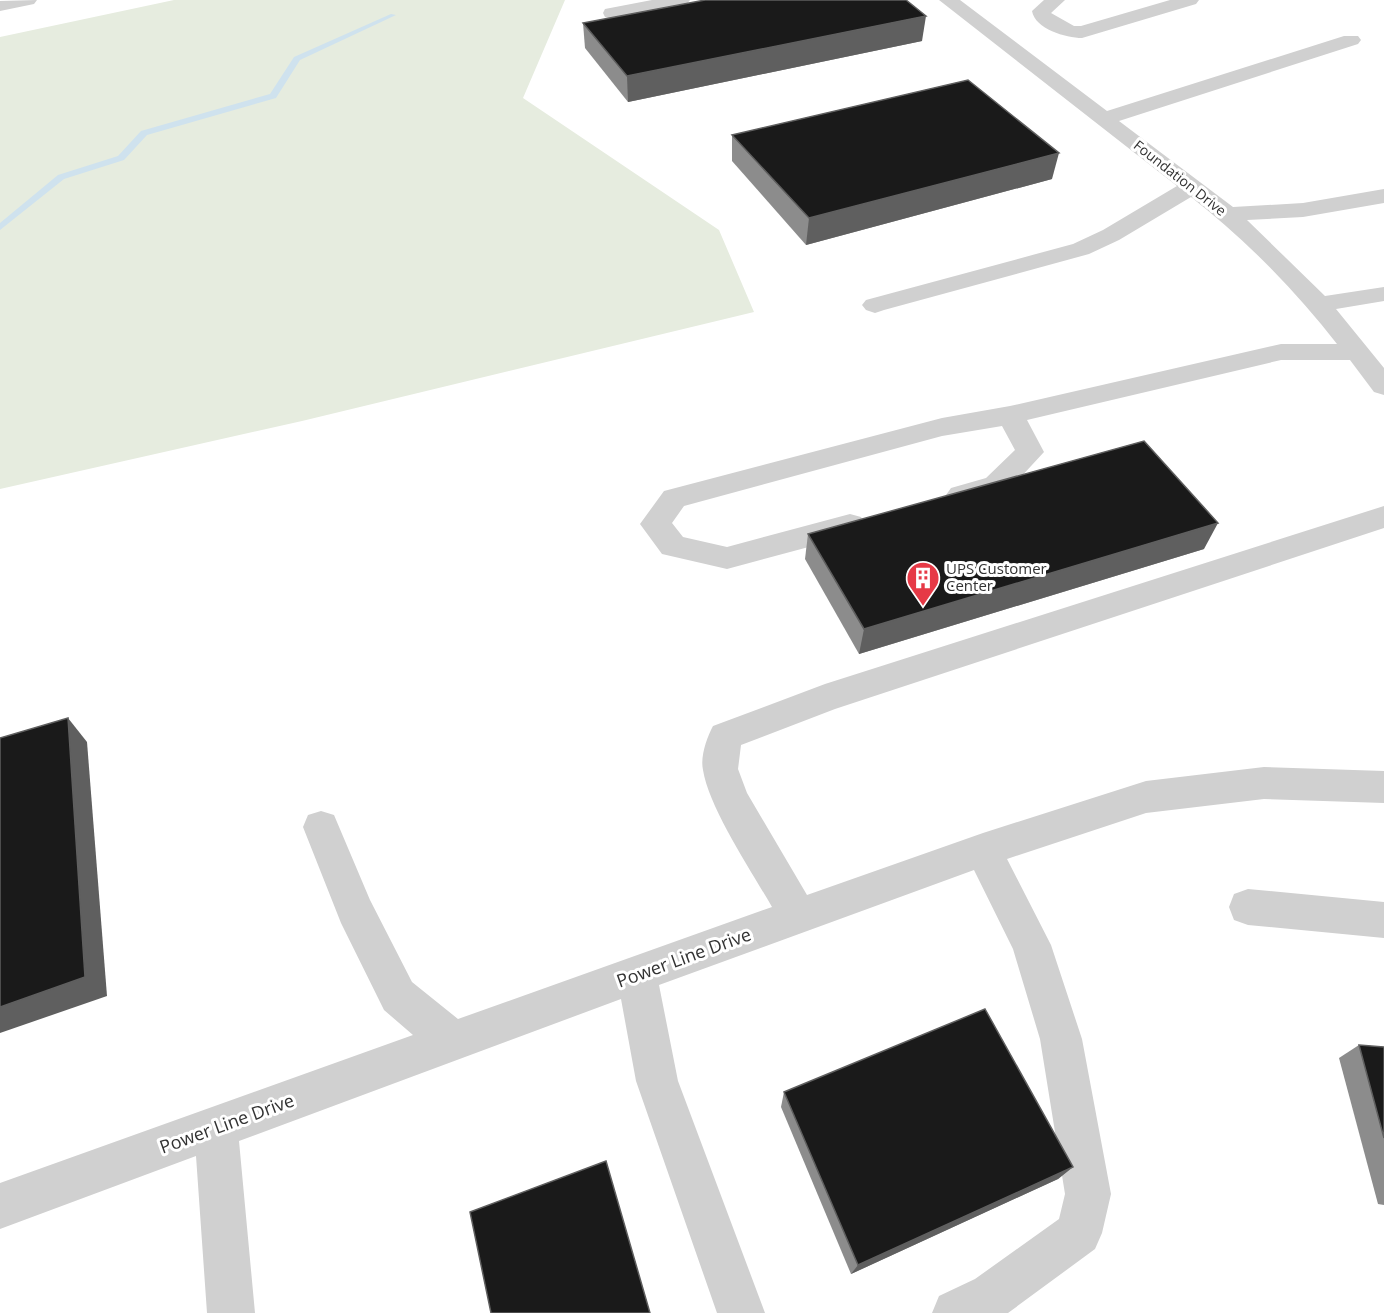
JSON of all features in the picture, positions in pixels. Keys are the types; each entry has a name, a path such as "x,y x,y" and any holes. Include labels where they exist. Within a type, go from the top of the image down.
{"street":[{"path":"0,6 28,0"},
{"path":"612,13 681,0"},
{"path":"1056,0 1041,11 1042,16 1070,32 1082,32 1190,0"},
{"name":"Foundation Drive","path":"955,1 1103,119 1228,214 1319,304 1384,386"},
{"path":"1103,119 1351,40"},
{"path":"875,305 1082,249 1111,235 1192,187"},
{"path":"1228,214 1304,210 1384,196"},
{"path":"1319,304 1384,294"},
{"path":"872,519 726,558 673,546 655,524 674,498 942,427 1010,415 1281,352 1359,352"},
{"path":"940,501 996,486 1030,452 1010,415"},
{"path":"798,916 731,799 720,770 725,736 825,699 1384,517"},
{"name":"Power Line Drive","path":"0,1206 798,916 983,850 1146,796 1264,783 1384,787"},
{"path":"321,827 355,910 398,996 453,1042"},
{"path":"956,1313 992,1296 1079,1233 1088,1194 1061,1040 1031,945 983,850"},
{"path":"1248,907 1384,920"},
{"path":"637,975 657,1081 741,1313"},
{"path":"216,1128 231,1313"}],"shaded area":[{"path":"174,0 565,0 523,98 719,230 754,312 302,421 0,489 0,37"}],"building":[{"path":"705,0 906,0 926,16 627,76 583,23"},
{"path":"968,80 1059,153 809,218 732,135"},
{"name":"UPS Customer Center","path":"1144,441 1218,523 864,629 808,534"},
{"path":"68,718 85,977 0,1007 0,738"},
{"path":"985,1009 1073,1167 858,1265 784,1092"},
{"path":"1359,1045 1384,1047 1384,1138"},
{"path":"606,1161 650,1313 491,1313 470,1212"}],"waterway":[{"path":"0,227 61,177 121,158 144,133 273,96 297,59 393,15"}],"place":[{"name":"UPS Customer Center","path":"923,607"}]}
